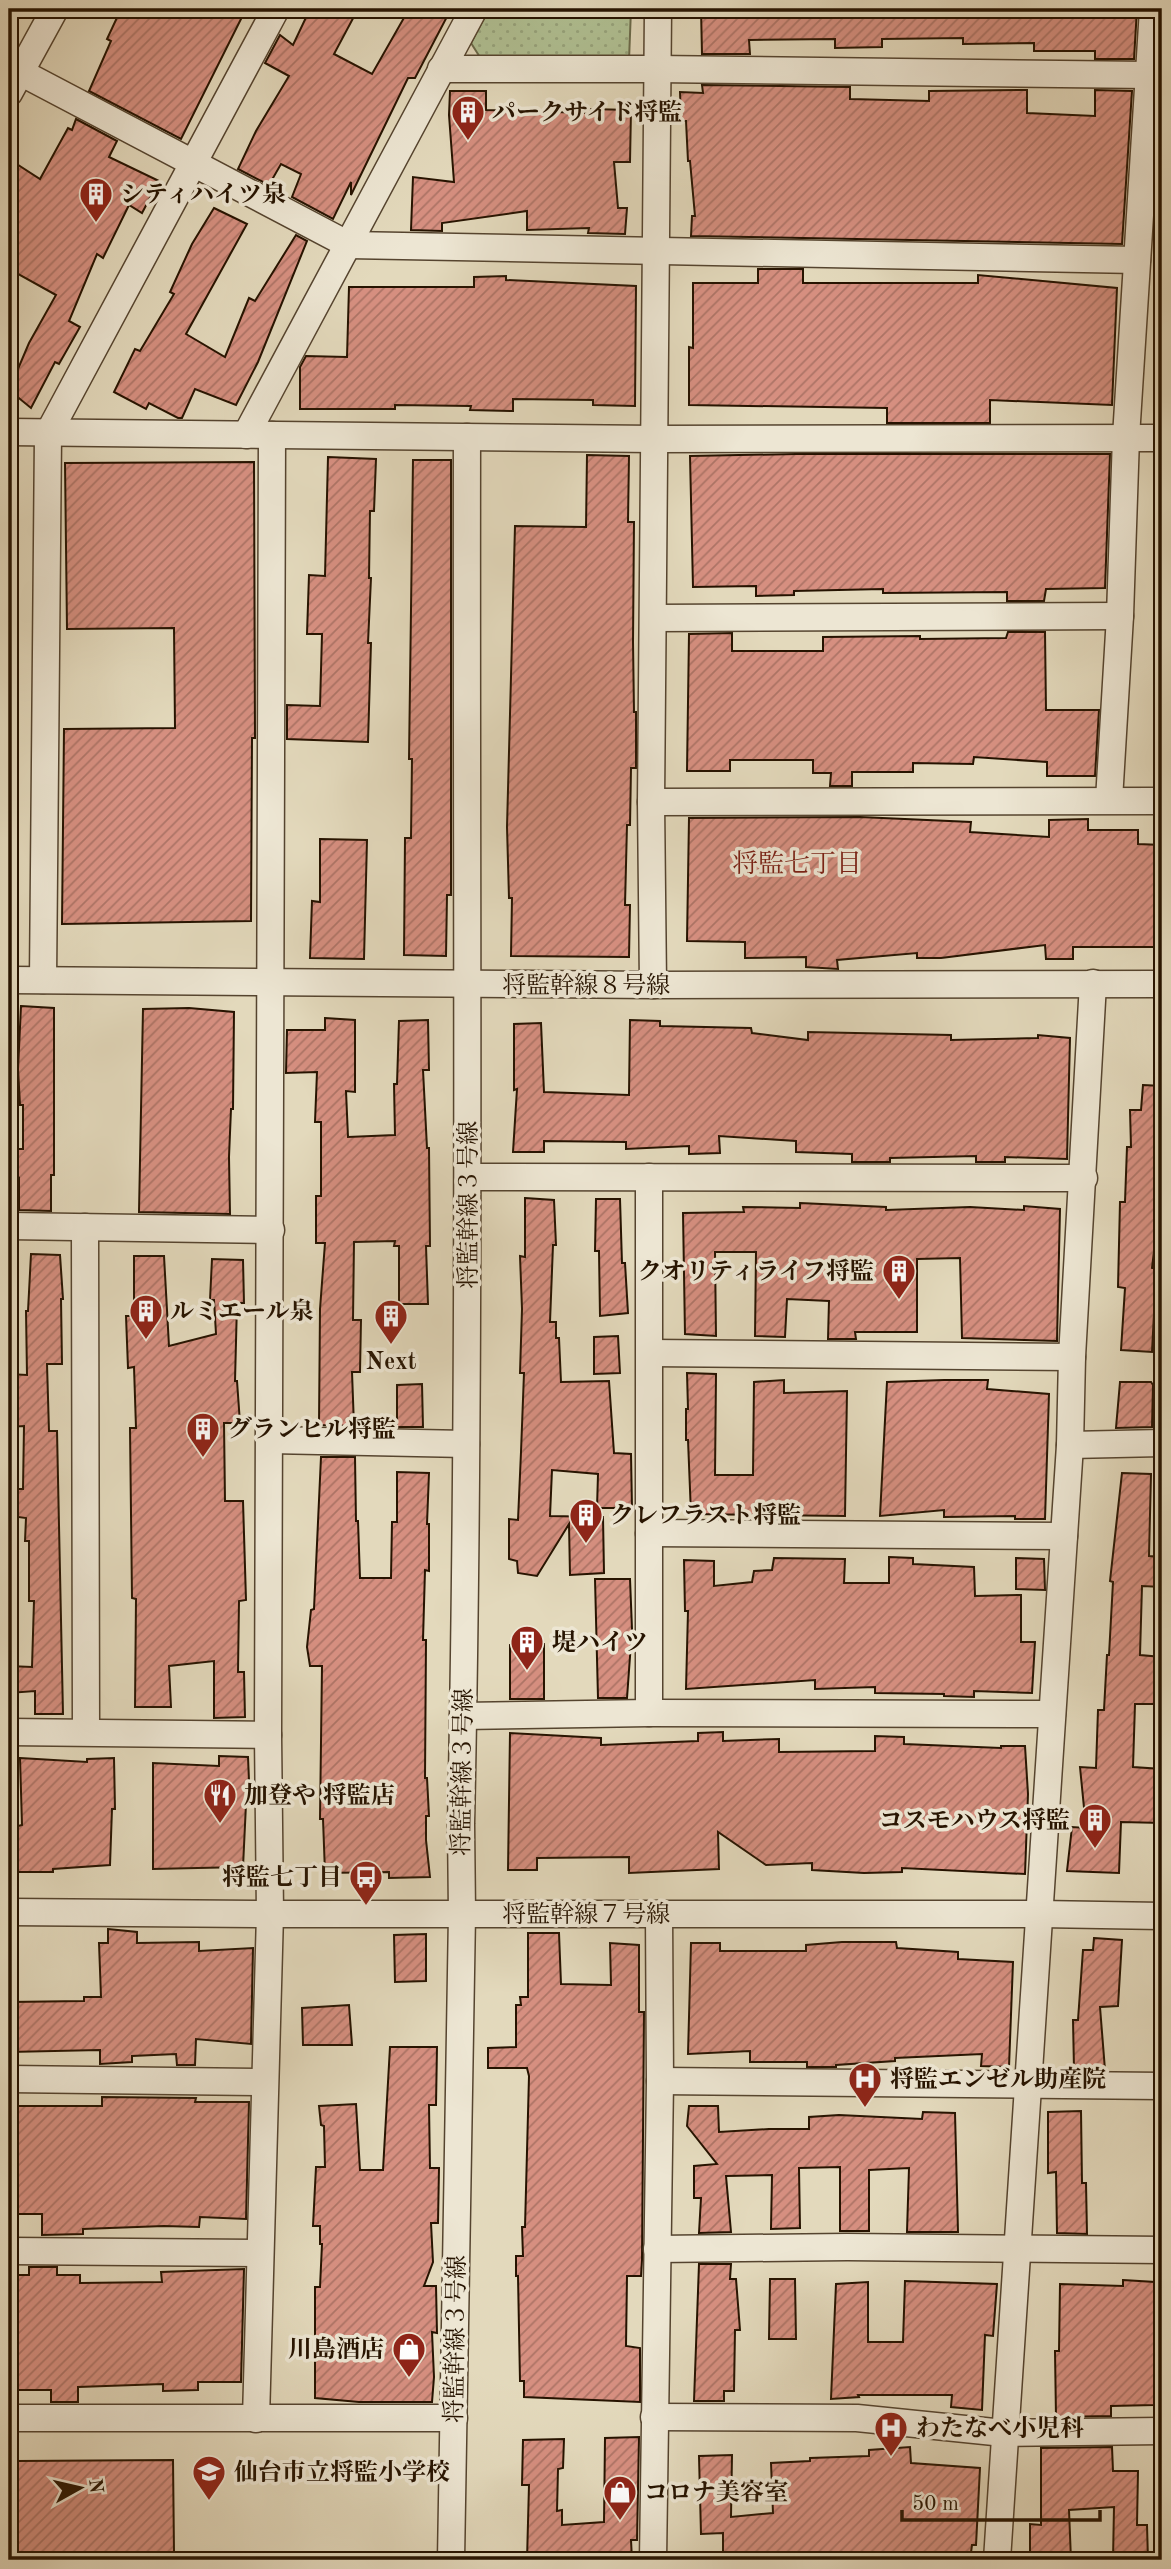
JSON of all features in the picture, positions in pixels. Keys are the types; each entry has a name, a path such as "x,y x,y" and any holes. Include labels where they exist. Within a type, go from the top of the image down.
{"street":[{"path":"55,9 14,83 193,163 349,245 1138,260"},
{"path":"43,980 48,433 276,9"},
{"path":"256,2419 270,1914 268,1735 271,981 259,435 349,245 474,9"},
{"path":"653,985 651,803 658,9"},
{"path":"1109,800 1120,616 1126,437 1153,9"},
{"path":"441,69 1149,75"},
{"path":"9,432 655,439 1162,438"},
{"name":"将監幹線３号線","path":"451,2560 463,1914 460,1824 469,1177 466,984 467,437"},
{"path":"654,618 1120,616"},
{"path":"651,803 1162,801"},
{"name":"将監幹線８号線","path":"9,980 653,985 1162,984"},
{"path":"997,2560 1070,1445 1072,1357 1093,983"},
{"path":"469,1177 1084,1178"},
{"path":"649,1177 649,1713"},
{"path":"9,1226 271,1230"},
{"path":"85,1227 86,1732"},
{"path":"650,1353 1072,1357"},
{"path":"270,1440 466,1444"},
{"path":"1070,1445 1162,1443"},
{"path":"649,1533 1064,1536"},
{"path":"463,1716 649,1713 1052,1714"},
{"path":"9,1732 268,1735"},
{"name":"将監幹線７号線","path":"9,1912 1162,1916"},
{"path":"653,2560 660,2081 659,1914"},
{"path":"9,2079 264,2082"},
{"path":"660,2081 1162,2086"},
{"path":"657,2249 847,2247 1162,2250"},
{"path":"9,2251 260,2253"},
{"path":"654,2417 858,2418 1004,2433 1162,2431"},
{"path":"9,2418 454,2418"}],"green space":[{"path":"489,9 631,9 629,60 483,62 471,43"}],"building":[{"path":"121,9 246,9 181,139 89,91 111,41 107,39"},
{"path":"310,9 358,9 334,54 372,74 409,9 451,9 415,78 408,78 351,195 351,182 333,219 292,197 301,174 281,164 269,185 238,169 256,131 289,76 265,63 280,35 293,45"},
{"path":"701,9 1137,9 1134,59 1095,59 1095,51 1034,51 1034,43 963,44 963,38 882,39 882,47 835,48 835,39 749,40 750,54 702,54"},
{"path":"702,85 850,87 850,99 929,101 929,91 1027,90 1027,113 1095,116 1095,90 1132,91 1122,244 691,236 692,216 695,216 686,121 681,121 680,92 703,93"},
{"path":"450,91 486,91 486,110 589,113 589,109 631,110 630,162 614,162 618,208 627,208 625,234 588,233 589,228 527,230 527,211 442,223 442,231 411,230 413,177 454,182"},
{"path":"76,119 117,141 109,157 159,181 142,213 129,205 103,258 97,254 69,321 80,327 59,364 55,362 31,408 9,390 29,343 56,295 9,269 9,159 40,179 68,128 72,130"},
{"path":"214,208 247,224 186,334 225,357 249,298 255,301 296,235 307,241 258,362 236,405 195,389 182,418 178,418 149,403 146,409 114,392 135,349 140,351 174,294 170,292 192,244"},
{"path":"758,269 803,269 803,283 978,283 978,275 1117,288 1112,405 990,400 990,423 887,423 887,408 689,405 689,347 693,348 693,283 758,283"},
{"path":"506,276 506,280 636,286 635,406 593,405 593,400 513,399 513,411 470,410 471,406 395,405 395,409 300,409 300,367 306,356 347,357 349,287 474,287 474,277"},
{"path":"1110,454 1105,588 1046,589 1044,601 1007,601 1007,592 883,593 883,589 794,591 794,595 756,596 756,586 693,587 690,456"},
{"path":"587,455 629,456 628,522 634,522 636,768 631,768 630,825 627,825 625,905 630,905 629,957 511,956 512,898 509,898 507,827 515,526 586,527"},
{"path":"328,457 376,459 374,511 370,511 368,643 371,643 368,742 287,739 287,705 320,706 322,634 307,634 309,575 325,576"},
{"path":"413,460 451,460 451,895 447,895 446,956 404,955 405,838 411,838 412,759 409,759"},
{"path":"254,462 255,738 252,738 251,921 62,924 64,729 175,728 174,628 67,629 65,463"},
{"path":"1008,632 1045,632 1046,710 1099,710 1095,776 1047,776 1047,762 974,757 973,764 913,763 913,772 852,772 852,786 830,786 831,773 813,773 813,760 730,760 730,771 687,771 689,634 732,633 732,651 823,651 823,637 1006,638"},
{"path":"860,817 971,822 970,832 1049,837 1049,820 1088,819 1088,830 1138,830 1138,844 1162,845 1162,947 1073,947 1073,959 1046,959 1045,945 941,958 917,958 917,953 837,960 838,969 806,967 806,957 745,958 745,942 687,941 689,818"},
{"path":"320,839 367,840 364,959 310,958 312,901 320,902"},
{"path":"21,1006 54,1008 54,1175 51,1175 51,1211 19,1210 15,1149 23,1149 23,1105 20,1105 18,1069"},
{"path":"189,1008 234,1012 233,1109 229,1157 230,1214 139,1212 143,1009"},
{"path":"325,1018 355,1020 355,1092 346,1091 348,1137 395,1135 394,1084 397,1084 399,1021 428,1020 429,1070 423,1070 429,1148 430,1246 426,1246 428,1304 399,1304 399,1246 394,1246 395,1241 354,1242 353,1320 361,1320 360,1372 352,1372 354,1426 319,1425 320,1309 325,1243 316,1243 316,1196 321,1196 321,1122 315,1122 317,1072 286,1073 287,1030 325,1030"},
{"path":"630,1020 660,1021 660,1026 751,1028 752,1033 808,1040 808,1032 951,1035 951,1040 1038,1038 1038,1035 1070,1038 1067,1159 1005,1157 1005,1162 976,1162 976,1156 890,1158 890,1162 852,1162 852,1154 796,1152 796,1141 719,1136 720,1153 689,1154 689,1146 626,1149 626,1142 544,1141 544,1152 513,1152 517,1089 514,1090 514,1024 541,1023 544,1092 629,1095"},
{"path":"1143,1085 1162,1086 1157,1227 1152,1268 1159,1269 1158,1314 1154,1314 1152,1352 1121,1350 1125,1288 1118,1287 1120,1202 1125,1202 1127,1147 1131,1147 1130,1110 1141,1110"},
{"path":"525,1198 554,1200 556,1245 553,1245 550,1322 556,1322 556,1338 559,1338 561,1382 609,1381 614,1453 631,1454 632,1508 597,1508 598,1474 552,1470 550,1516 603,1517 604,1573 570,1575 569,1524 537,1576 518,1573 517,1561 509,1559 509,1519 518,1520 524,1373 520,1373 520,1256 525,1257"},
{"path":"596,1199 620,1199 622,1263 625,1263 628,1313 600,1316 599,1251 595,1251"},
{"path":"800,1203 886,1207 886,1210 970,1207 1024,1210 1024,1206 1060,1209 1057,1341 962,1338 960,1258 917,1259 917,1332 855,1332 856,1339 828,1339 829,1301 787,1299 785,1337 755,1336 756,1252 715,1252 716,1336 685,1334 683,1213 744,1212 743,1207 800,1208"},
{"path":"31,1254 60,1255 63,1299 62,1364 47,1364 49,1431 57,1431 63,1714 35,1714 35,1691 9,1693 9,1666 32,1667 34,1601 29,1601 29,1541 25,1541 26,1518 11,1516 14,1489 23,1489 24,1426 9,1427 9,1374 27,1375 26,1311"},
{"path":"134,1256 164,1256 169,1346 216,1334 214,1300 210,1300 212,1259 243,1260 244,1303 237,1303 235,1381 240,1423 224,1423 225,1501 243,1501 246,1600 239,1601 238,1672 244,1672 245,1717 214,1718 214,1661 169,1666 171,1707 135,1707 136,1599 132,1598 130,1428 136,1428 134,1367 128,1368 126,1316 134,1316"},
{"path":"618,1336 620,1373 594,1374 594,1337"},
{"path":"687,1373 716,1374 715,1475 753,1475 754,1382 784,1380 784,1393 847,1391 845,1516 691,1514 686,1440"},
{"path":"988,1380 987,1389 1049,1394 1045,1519 1015,1519 1015,1516 944,1517 944,1510 880,1516 887,1382"},
{"path":"1120,1382 1151,1382 1152,1427 1116,1428"},
{"path":"422,1384 423,1427 397,1427 397,1385"},
{"path":"321,1457 355,1457 360,1578 391,1578 392,1522 397,1522 397,1472 429,1473 429,1571 425,1570 423,1640 426,1640 425,1778 429,1816 426,1816 426,1840 430,1877 389,1878 389,1872 325,1873 323,1819 320,1819 322,1666 310,1666 307,1647 311,1610 314,1609"},
{"path":"1122,1473 1151,1474 1149,1556 1162,1557 1162,1587 1142,1586 1140,1655 1162,1657 1162,1704 1135,1704 1133,1767 1162,1769 1162,1823 1121,1822 1119,1873 1067,1871 1072,1827 1086,1828 1080,1767 1096,1768 1098,1710 1104,1710 1113,1582 1110,1581"},
{"path":"889,1557 913,1558 913,1564 974,1567 975,1596 1021,1595 1021,1642 1035,1642 1032,1693 974,1691 974,1697 875,1693 875,1687 815,1689 815,1680 686,1689 688,1611 685,1611 684,1560 714,1561 714,1586 752,1582 754,1571 772,1570 774,1558 845,1559 844,1583 889,1583"},
{"path":"1016,1558 1044,1559 1045,1590 1016,1589"},
{"path":"595,1579 630,1579 632,1629 627,1698 598,1698"},
{"name":"堤ハイツ","path":"544,1644 544,1699 510,1699 510,1645"},
{"path":"723,1732 723,1741 779,1739 779,1752 875,1751 875,1736 904,1737 904,1744 1001,1748 1025,1746 1028,1794 1025,1874 902,1868 902,1872 864,1873 812,1870 812,1863 766,1865 718,1832 719,1869 629,1873 629,1857 537,1858 537,1870 508,1870 510,1733 601,1738 601,1745 698,1741 698,1733"},
{"path":"219,1756 248,1757 250,1804 246,1804 243,1867 153,1869 153,1763 219,1766"},
{"path":"20,1758 87,1762 87,1759 114,1758 115,1809 112,1809 110,1865 53,1869 53,1872 18,1872 18,1826 22,1825"},
{"path":"108,1929 137,1932 137,1943 199,1942 199,1951 253,1948 251,2044 196,2039 195,2065 177,2065 176,2054 132,2056 132,2062 100,2064 100,2050 9,2052 9,2002 84,2001 84,1997 101,1997 99,1943 108,1943"},
{"path":"528,1933 559,1933 561,1984 611,1985 610,1943 639,1945 639,2012 644,2012 642,2260 641,2276 627,2276 626,2346 640,2348 640,2402 524,2397 524,2381 520,2381 516,2256 523,2256 529,2076 527,2068 488,2068 488,2048 516,2047 516,2005 521,2005 520,1997 528,1997"},
{"path":"426,1934 426,1981 395,1982 394,1935"},
{"path":"1094,1938 1122,1940 1118,2006 1100,2007 1105,2070 1074,2069 1073,2020 1078,2020 1083,1950 1093,1950"},
{"path":"896,1942 897,1948 958,1952 958,1959 1013,1962 1009,2067 981,2066 982,2054 895,2058 895,2061 807,2067 807,2062 750,2062 750,2051 688,2054 691,1943 720,1943 720,1951 806,1951 806,1945"},
{"path":"349,2005 352,2045 303,2045 302,2008"},
{"path":"390,2047 437,2047 436,2105 429,2105 430,2168 439,2168 438,2223 431,2223 433,2262 424,2286 436,2286 437,2333 432,2332 432,2402 359,2402 315,2398 315,2287 320,2287 322,2244 320,2226 313,2226 316,2167 325,2167 324,2126 321,2125 319,2106 356,2104 360,2170 383,2170"},
{"path":"102,2097 196,2098 195,2102 249,2102 246,2219 200,2217 199,2227 83,2229 83,2234 42,2235 42,2214 9,2214 9,2106 102,2106"},
{"path":"689,2106 718,2106 719,2132 809,2129 809,2117 839,2115 922,2119 923,2112 955,2113 958,2232 907,2232 909,2168 869,2170 869,2231 840,2231 840,2167 799,2168 800,2228 771,2229 772,2175 726,2176 731,2232 699,2233 701,2198 694,2198 694,2166 717,2164 687,2126"},
{"path":"1081,2111 1082,2183 1086,2183 1087,2234 1057,2233 1056,2172 1048,2173 1048,2112"},
{"path":"699,2264 731,2264 730,2279 736,2279 740,2330 735,2330 734,2391 724,2391 724,2401 694,2401"},
{"path":"29,2267 57,2267 57,2275 80,2275 80,2283 162,2282 161,2272 244,2269 241,2382 198,2382 198,2390 163,2391 163,2384 78,2387 78,2402 51,2402 51,2390 9,2390 9,2275 29,2275"},
{"path":"770,2279 795,2279 796,2339 769,2339"},
{"path":"1123,2280 1155,2282 1158,2351 1162,2350 1161,2396 1156,2398 1154,2405 1111,2406 1111,2416 1056,2417 1055,2351 1059,2351 1060,2284 1123,2286"},
{"path":"905,2281 997,2284 993,2336 985,2335 982,2410 951,2407 952,2395 858,2395 859,2397 831,2399 836,2284 868,2282 868,2342 903,2342"},
{"path":"639,2437 637,2540 631,2540 632,2560 527,2560 529,2485 522,2485 523,2440 564,2439 563,2468 558,2469 557,2511 562,2510 562,2525 604,2522 605,2438"},
{"path":"910,2447 911,2463 980,2468 976,2545 972,2545 970,2560 723,2560 723,2533 701,2534 699,2456 732,2455 731,2517 773,2513 771,2463 810,2461 810,2458 869,2456 869,2450"},
{"path":"1112,2447 1113,2471 1138,2471 1137,2525 1147,2525 1148,2560 1113,2560 1114,2507 1069,2510 1071,2560 1030,2560 1030,2524 1041,2525 1041,2448"},
{"path":"173,2460 174,2552 16,2554 15,2461"}],"place":[{"name":"パークサイド将監","path":"468,142"},
{"name":"シティハイツ泉","path":"96,224"},
{"name":"クオリティライフ将監","path":"899,1301"},
{"name":"ルミエール泉","path":"146,1341"},
{"name":"Next","path":"391,1346"},
{"name":"グランヒル将監","path":"203,1459"},
{"name":"クレフラスト将監","path":"586,1545"},
{"name":"堤ハイツ","path":"527,1672"},
{"name":"加登や 将監店","path":"220,1825"},
{"name":"コスモハウス将監","path":"1095,1850"},
{"name":"将監七丁目","path":"366,1907"},
{"name":"将監エンゼル助産院","path":"865,2109"},
{"name":"川島酒店","path":"409,2379"},
{"name":"わたなべ小児科","path":"891,2458"},
{"name":"仙台市立将監小学校","path":"209,2502"},
{"name":"コロナ美容室","path":"620,2522"}],"district":[{"name":"将監七丁目","path":"797,863"}]}
